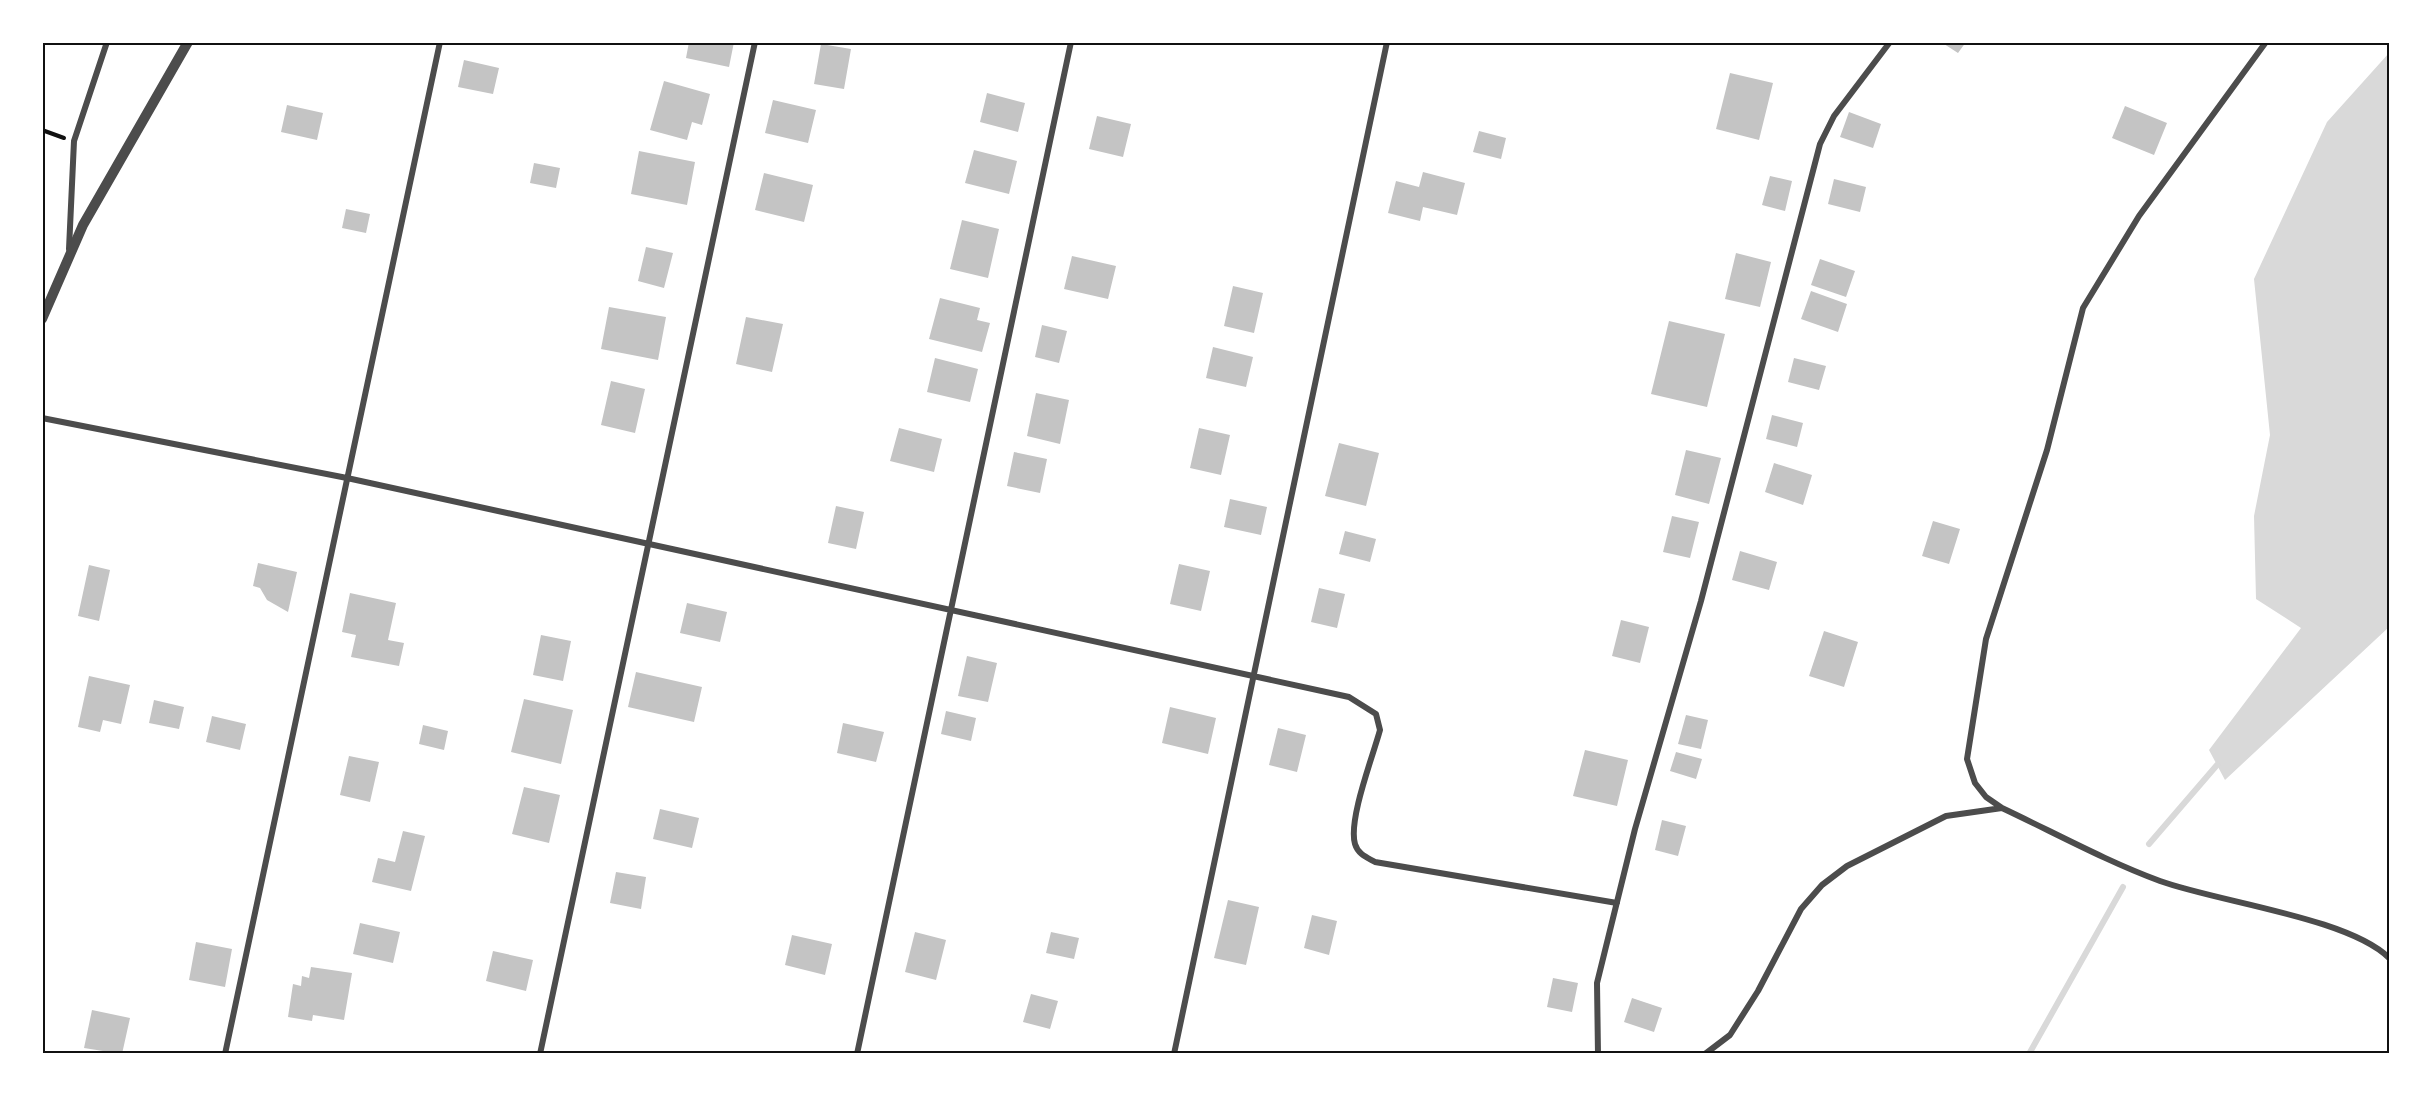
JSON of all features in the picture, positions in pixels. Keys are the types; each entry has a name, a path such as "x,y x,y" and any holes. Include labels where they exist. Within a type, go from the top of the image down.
{"street":[{"path":"69,258 74,141 106,42"},
{"path":"42,319 83,225 188,42"},
{"path":"225,1054 440,42"},
{"path":"540,1054 755,42"},
{"path":"857,1054 1071,42"},
{"path":"1174,1054 1387,42"},
{"path":"1598,1054 1597,982 1635,829 1701,601 1820,144 1834,116 1890,42"},
{"path":"2266,42 2139,216 2083,308 2047,450 1986,639 1967,759 1975,783 1986,797 2002,808 2159,880 2331,927 2382,951 2389,958"},
{"path":"42,418 347,478 1349,697 1376,714 1380,730 1353,825 1355,844 1362,856 1375,862 1617,903"},
{"path":"1705,1054 1730,1035 1758,991 1802,909 1822,885 1847,866 1946,816 2002,808"}],"path":[{"path":"42,130 74,141"}],"shaded area":[{"path":"2389,53 2389,627 2225,780 2209,750 2301,628 2256,599 2254,516 2270,435 2254,279 2327,122"}],"building":[{"path":"689,42 734,42 729,67 686,58"},
{"path":"1941,42 1966,42 1958,53"},
{"path":"821,44 851,49 844,89 814,84"},
{"path":"464,60 499,68 493,94 458,87"},
{"path":"1730,73 1773,83 1759,140 1716,129"},
{"path":"664,81 710,94 702,125 692,122 687,140 650,130"},
{"path":"987,93 1025,103 1018,132 980,122"},
{"path":"773,100 816,110 808,143 765,133"},
{"path":"287,105 323,113 317,140 281,132"},
{"path":"2125,106 2167,123 2154,155 2112,138"},
{"path":"1849,112 1881,124 1873,148 1840,137"},
{"path":"1097,116 1131,124 1123,157 1089,149"},
{"path":"1479,131 1506,138 1501,159 1473,152"},
{"path":"974,150 1017,161 1009,194 965,183"},
{"path":"639,151 695,162 687,205 631,194"},
{"path":"534,163 560,168 556,188 530,183"},
{"path":"1423,172 1465,183 1457,215 1423,207 1420,221 1388,213 1396,181 1419,187"},
{"path":"764,173 813,185 804,222 755,210"},
{"path":"1770,176 1792,181 1785,211 1762,205"},
{"path":"1834,179 1866,187 1860,212 1828,204"},
{"path":"346,209 370,214 366,233 342,228"},
{"path":"962,220 999,229 988,278 950,269"},
{"path":"646,247 673,253 664,288 638,281"},
{"path":"1736,253 1771,262 1760,307 1725,299"},
{"path":"1072,256 1116,266 1108,299 1064,289"},
{"path":"1820,259 1855,271 1846,297 1811,285"},
{"path":"1233,286 1263,293 1254,333 1224,326"},
{"path":"1811,291 1847,304 1838,332 1801,319"},
{"path":"940,298 980,308 977,320 990,323 982,352 929,339"},
{"path":"609,307 666,317 658,360 601,349"},
{"path":"746,317 783,324 772,372 736,364"},
{"path":"1669,321 1725,334 1707,407 1651,394"},
{"path":"1042,325 1067,331 1059,363 1035,357"},
{"path":"1213,347 1253,357 1246,387 1206,378"},
{"path":"935,358 978,369 970,402 927,392"},
{"path":"1794,358 1826,366 1819,390 1788,382"},
{"path":"611,381 645,389 635,433 601,425"},
{"path":"1036,393 1069,400 1060,444 1027,436"},
{"path":"1772,415 1803,423 1797,447 1766,439"},
{"path":"899,428 942,439 934,472 890,461"},
{"path":"1199,428 1230,435 1221,475 1190,468"},
{"path":"1339,443 1379,453 1366,506 1325,496"},
{"path":"1686,450 1721,458 1709,504 1675,495"},
{"path":"1014,452 1047,459 1040,493 1007,486"},
{"path":"1774,463 1812,475 1803,505 1765,492"},
{"path":"1230,499 1267,507 1261,535 1224,527"},
{"path":"836,506 864,512 856,549 828,543"},
{"path":"1672,516 1699,522 1690,558 1663,552"},
{"path":"1933,521 1960,529 1949,564 1922,556"},
{"path":"1345,531 1376,539 1370,562 1339,554"},
{"path":"1740,551 1777,562 1769,590 1732,580"},
{"path":"258,563 297,572 288,612 267,600 260,588 253,586"},
{"path":"1179,564 1210,571 1201,611 1170,604"},
{"path":"89,565 110,570 99,621 78,616"},
{"path":"1319,588 1345,594 1337,628 1311,622"},
{"path":"350,593 396,603 388,640 404,643 399,666 351,657 356,635 342,632"},
{"path":"687,603 727,612 720,642 680,633"},
{"path":"1621,620 1649,627 1640,663 1612,656"},
{"path":"1824,631 1858,642 1844,687 1809,676"},
{"path":"541,635 571,641 563,681 533,675"},
{"path":"967,656 997,663 988,702 958,696"},
{"path":"636,672 702,687 694,722 628,707"},
{"path":"89,676 130,685 121,724 103,720 100,732 78,727"},
{"path":"524,699 573,710 561,764 511,752"},
{"path":"154,700 184,707 179,729 149,723"},
{"path":"1170,707 1216,718 1208,754 1162,743"},
{"path":"946,711 976,718 971,741 941,734"},
{"path":"1686,715 1708,720 1701,749 1678,744"},
{"path":"212,716 246,724 240,750 206,742"},
{"path":"843,723 884,732 876,762 837,753"},
{"path":"423,725 448,731 444,750 419,744"},
{"path":"1278,728 1306,735 1297,772 1269,765"},
{"path":"1585,750 1628,760 1617,806 1573,796"},
{"path":"1676,752 1702,759 1696,779 1670,771"},
{"path":"349,756 379,762 370,802 340,795"},
{"path":"524,787 560,795 549,843 512,834"},
{"path":"660,809 699,818 692,848 653,839"},
{"path":"1662,820 1686,826 1678,856 1655,850"},
{"path":"403,831 425,836 411,891 372,882 378,858 395,862"},
{"path":"616,872 646,877 641,909 610,903"},
{"path":"1228,900 1259,907 1246,965 1214,958"},
{"path":"1312,915 1337,921 1329,955 1304,948"},
{"path":"360,923 400,932 393,963 353,954"},
{"path":"915,932 946,940 936,980 905,972"},
{"path":"1051,932 1079,938 1074,959 1046,953"},
{"path":"792,935 832,944 825,975 785,965"},
{"path":"196,942 232,949 225,987 189,980"},
{"path":"493,951 533,960 526,991 486,981"},
{"path":"311,967 352,973 344,1020 313,1015 312,1021 288,1017 293,984 301,986 302,976 309,978"},
{"path":"1553,978 1578,983 1572,1012 1547,1007"},
{"path":"1031,994 1058,1001 1050,1029 1023,1022"},
{"path":"1632,998 1662,1008 1654,1032 1624,1022"},
{"path":"92,1010 130,1018 122,1054 84,1048"}],"waterway":[{"path":"2149,844 2217,765"},
{"path":"2029,1054 2123,887"}]}
